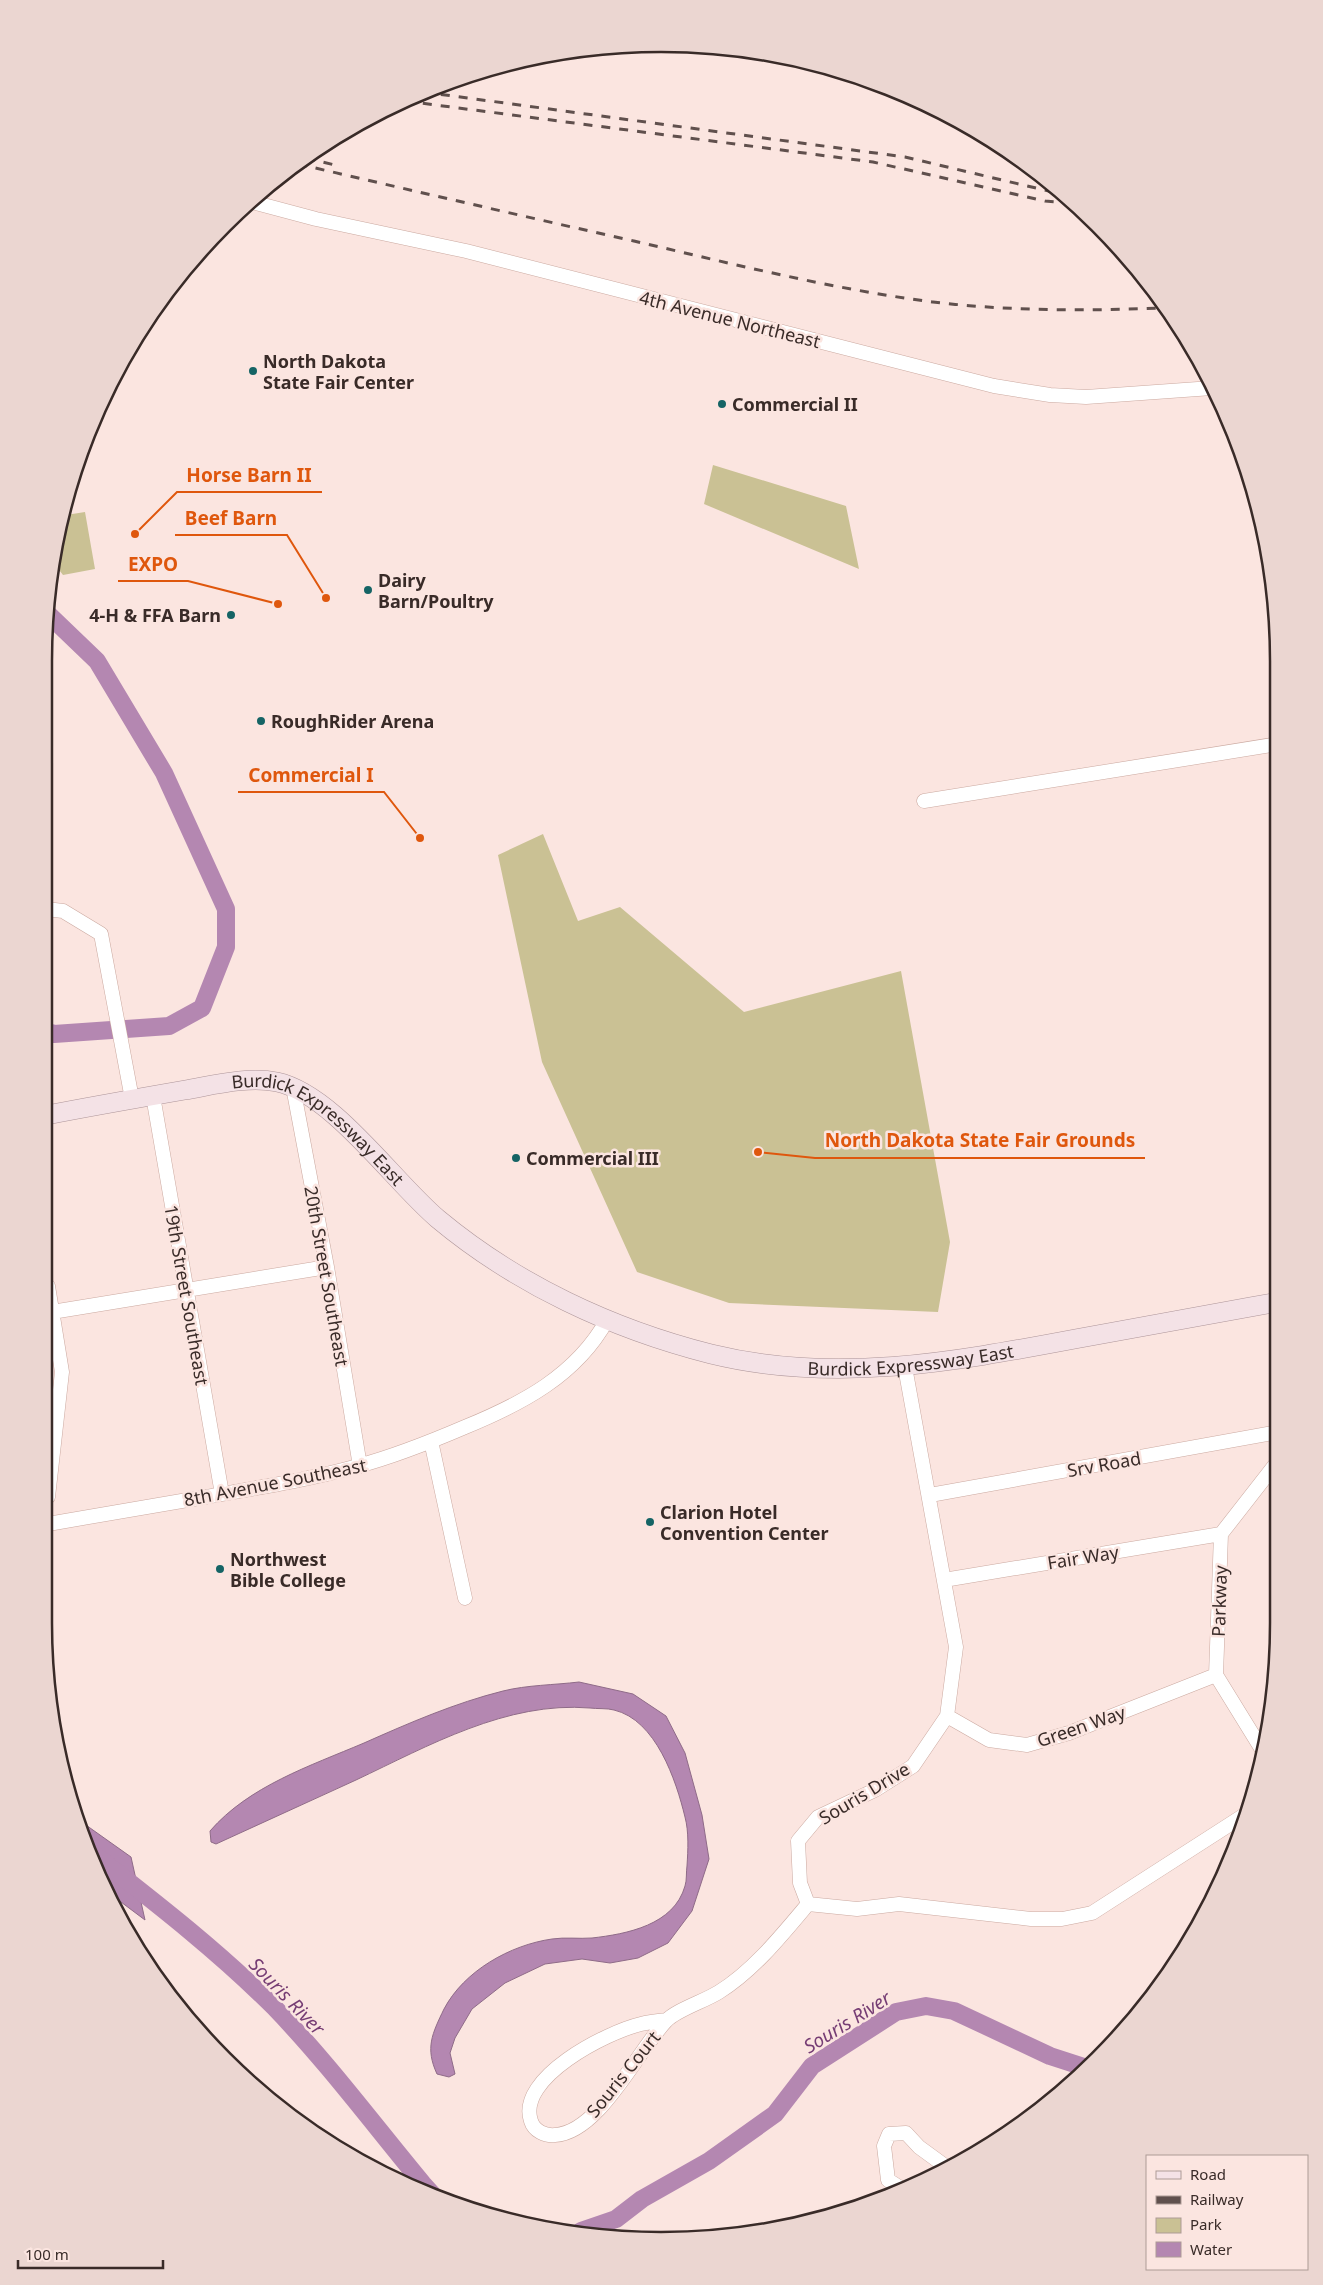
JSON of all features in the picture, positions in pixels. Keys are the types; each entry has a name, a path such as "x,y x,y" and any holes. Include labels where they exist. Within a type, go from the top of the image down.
{"main road":[{"name":"Burdick Expressway East","path":"52,1114 236,1082 275,1082 293,1086 324,1105 437,1219 517,1275 607,1320 666,1341 712,1354 757,1362 813,1368 904,1367 994,1354 1270,1303"},
{"name":"Burdick Expressway East","path":"529,1281 552,1293"}],"street":[{"name":"4th Avenue Northeast","path":"260,204 316,220 466,251 994,386 1086,397 1206,388"},
{"path":"924,801 1270,745"},
{"path":"52,910 62,911 101,934 132,1099"},
{"name":"20th Street Southeast","path":"293,1086 327,1267 360,1466"},
{"name":"19th Street Southeast","path":"153,1096 222,1494"},
{"path":"52,1461 62,1372 52,1312 327,1267"},
{"name":"8th Avenue Southeast","path":"52,1523 302,1480 360,1466 431,1442 526,1400 550,1384 597,1338 607,1320"},
{"name":"Souris Drive","path":"808,1904 800,1883 798,1841 818,1817 875,1790 913,1766 947,1716 956,1647 930,1495 904,1367"},
{"name":"Srv Road","path":"930,1495 1270,1433"},
{"path":"431,1442 465,1598"},
{"path":"1221,1534 1270,1471"},
{"name":"Fair Way","path":"944,1580 1221,1534"},
{"name":"Parkway","path":"1216,1675 1221,1534"},
{"path":"1216,1675 1259,1744"},
{"name":"Green Way","path":"947,1716 989,1740 1027,1745 1069,1733 1216,1675"},
{"path":"808,1904 857,1909 899,1904 1031,1919 1062,1919 1092,1913 1238,1818"},
{"name":"Souris Court","path":"667,2020 629,2073 595,2113 576,2127 556,2136 544,2135 532,2127 528,2113 533,2094 552,2072 573,2054 639,2024 667,2020 720,1992 769,1951 808,1904"},
{"path":"896,2186 888,2180 884,2146 889,2134 906,2133 919,2147 942,2164"}],"green space":[{"path":"713,465 846,506 859,569 704,504"},
{"path":"85,512 95,569 63,575 60,571 71,514"},
{"path":"543,834 578,921 620,907 744,1012 901,971 950,1242 938,1312 729,1303 637,1272 542,1062 498,855"}],"water":[{"path":"579,1682 633,1694 666,1716 685,1753 702,1815 709,1859 692,1911 668,1943 638,1958 610,1963 582,1959 545,1964 505,1983 472,2009 455,2038 450,2053 455,2074 449,2077 437,2074 431,2056 433,2034 436,2026 453,1995 476,1972 505,1954 536,1942 557,1938 592,1938 620,1934 648,1925 660,1919 671,1910 679,1899 686,1881 688,1835 686,1823 670,1770 653,1738 642,1726 629,1716 614,1710 590,1708 559,1708 498,1719 440,1740 216,1844 211,1842 210,1831 243,1801 262,1789 302,1769 415,1721 467,1701 503,1691 531,1686"},
{"path":"88,1826 131,1857 145,1920 119,1901 99,1857"}],"waterway":[{"path":"52,1033 169,1026 202,1008 226,947 226,909 164,773 97,661 54,620"},
{"name":"Souris River","path":"100,1859 207,1945 274,2007 332,2072 423,2184"},
{"name":"Souris River","path":"590,2228 616,2219 642,2199 709,2161 775,2114 812,2066 896,2012 926,2006 954,2011 1050,2056 1080,2066"}],"railway":[{"path":"441,94 905,157 1047,191"},
{"path":"419,103 873,162 1045,201 1061,202"},
{"path":"316,160 335,165"},
{"path":"307,166 745,267 895,297 962,305 1019,309 1105,310 1157,308"}],"place":[{"name":"North Dakota State Fair Center","path":"253,371"},
{"name":"Commercial II","path":"722,404"},
{"name":"Horse Barn II","path":"135,534"},
{"name":"Dairy Barn/Poultry","path":"368,590"},
{"name":"Beef Barn","path":"326,598"},
{"name":"EXPO","path":"278,604"},
{"name":"4-H & FFA Barn","path":"231,615"},
{"name":"RoughRider Arena","path":"261,721"},
{"name":"Commercial I","path":"420,838"},
{"name":"North Dakota State Fair Grounds","path":"758,1152"},
{"name":"Commercial III","path":"516,1158"},
{"name":"Clarion Hotel Convention Center","path":"650,1522"},
{"name":"Northwest Bible College","path":"220,1569"}]}
